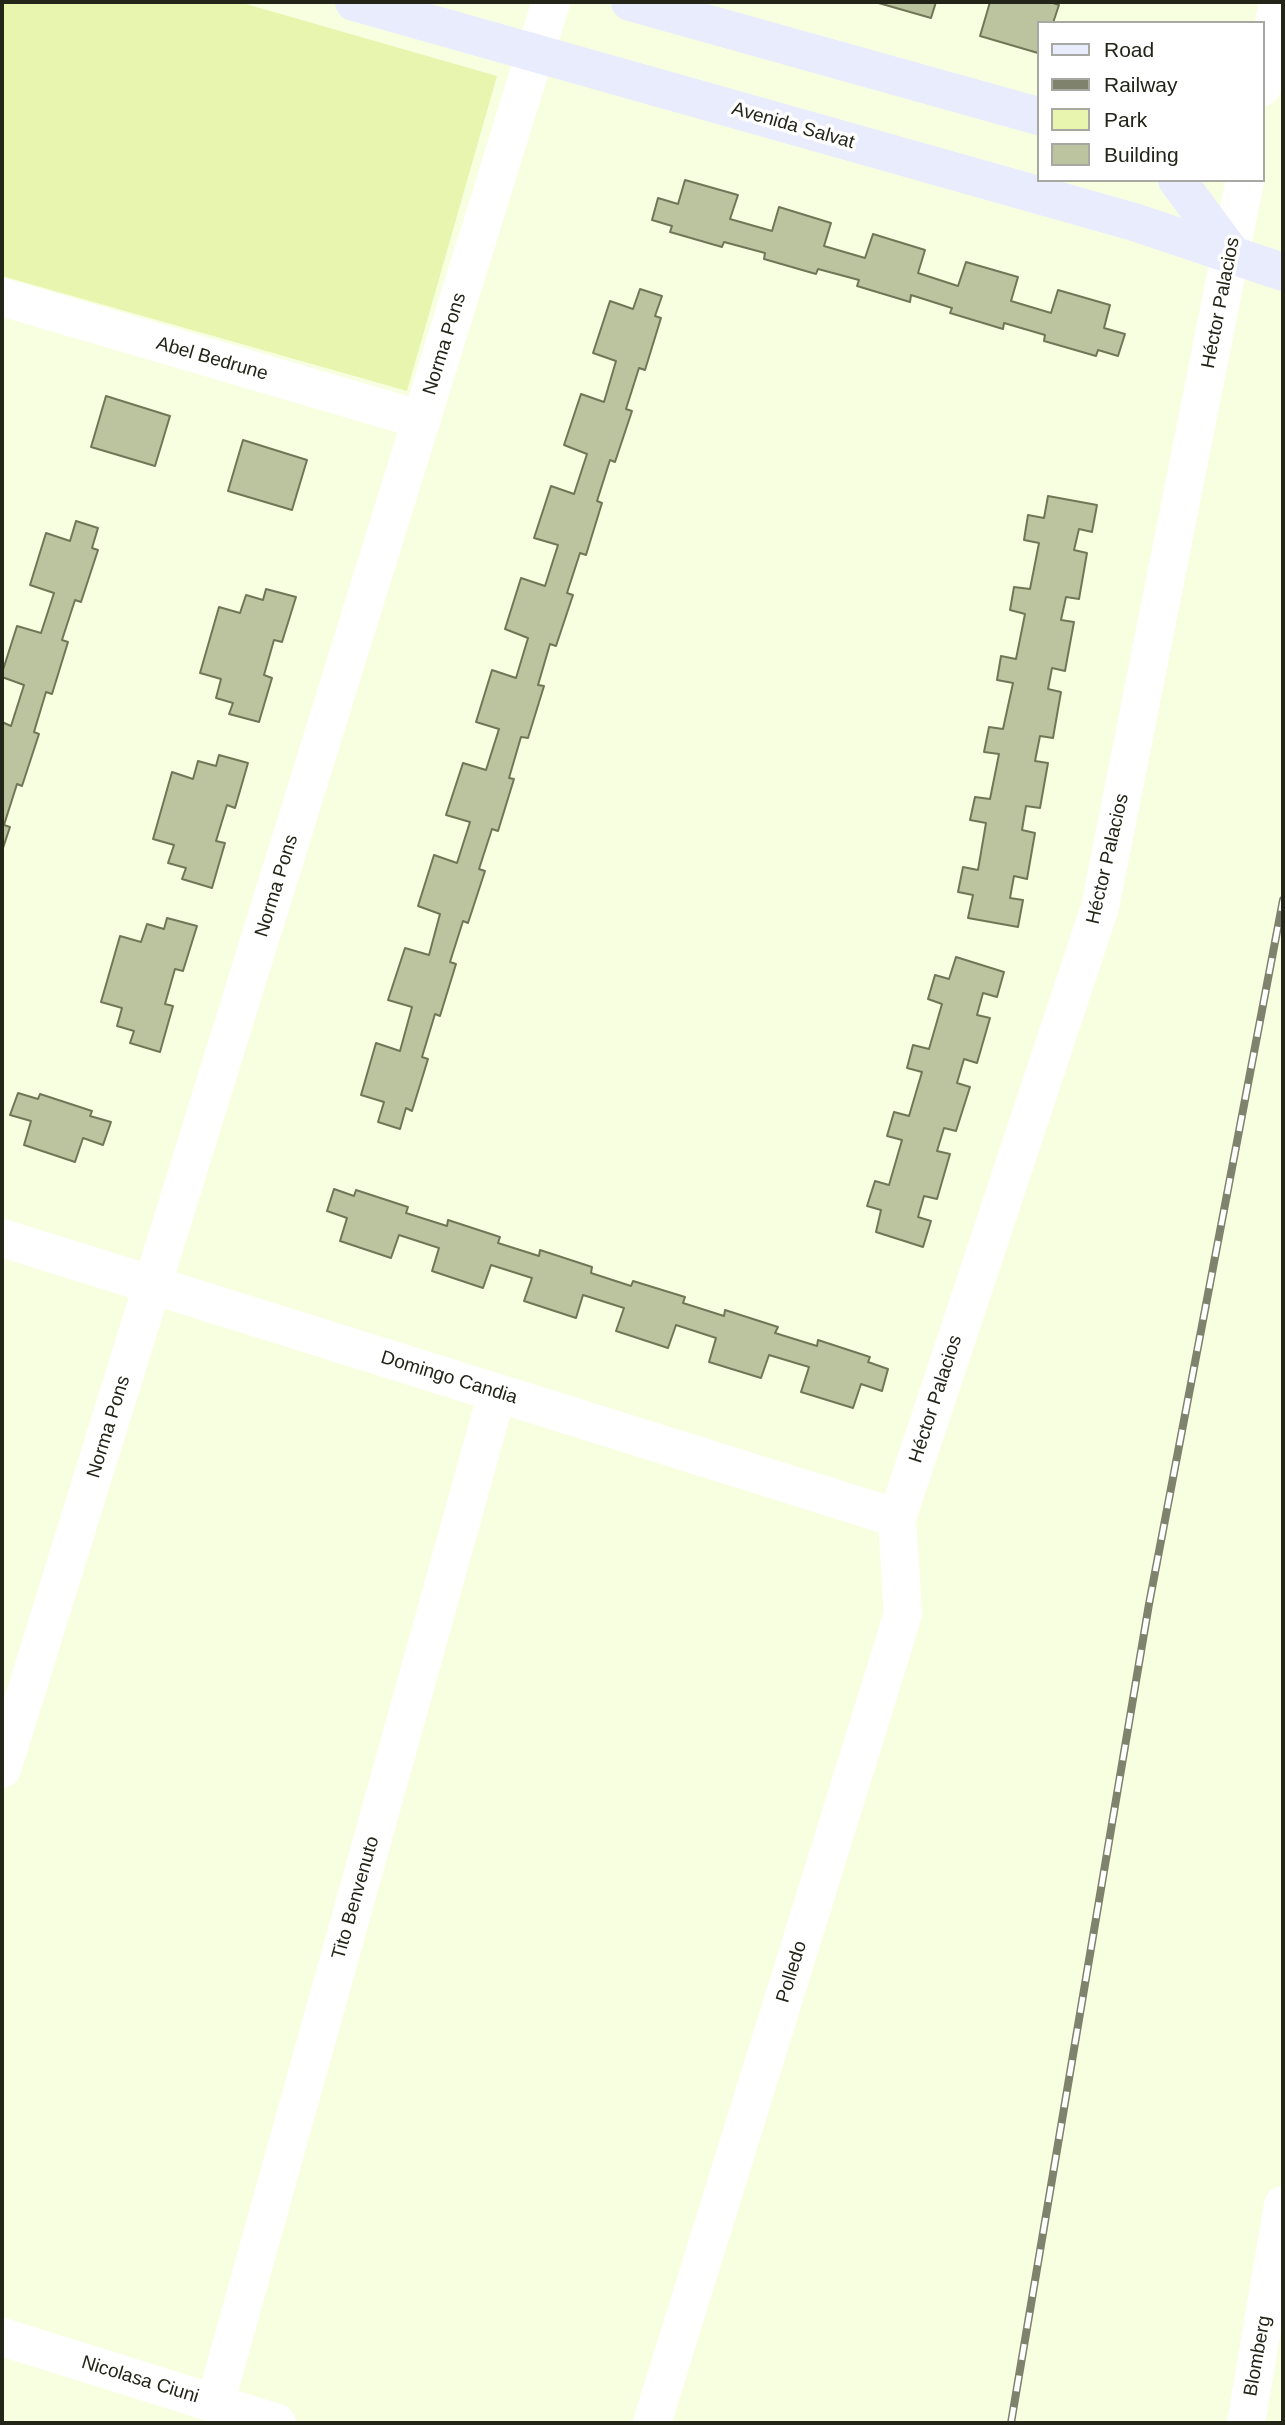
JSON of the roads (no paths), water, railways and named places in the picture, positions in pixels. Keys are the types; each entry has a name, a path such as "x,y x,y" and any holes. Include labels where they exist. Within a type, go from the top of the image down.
{"street":[{"name":"Avenida Salvat","path":"354,2 1134,222 1283,272"},
{"name":"Norma Pons","path":"2,1769 551,2"},
{"path":"630,2 1036,115"},
{"path":"1264,76 1278,2"},
{"path":"1178,182 1231,253"},
{"name":"Héctor Palacios","path":"897,1518 1101,907 1245,182"},
{"name":"Abel Bedrune","path":"2,297 422,420"},
{"name":"Domingo Candia","path":"2,1238 897,1518"},
{"name":"Tito Benvenuto","path":"215,2403 497,1393"},
{"name":"Polledo","path":"652,2423 903,1614 897,1518"},
{"name":"Blomberg","path":"1246,2423 1283,2205"},
{"name":"Nicolasa Ciuni","path":"2,2337 277,2423"}],"railway":[{"path":"1011,2423 1149,1604 1283,900"}]}
